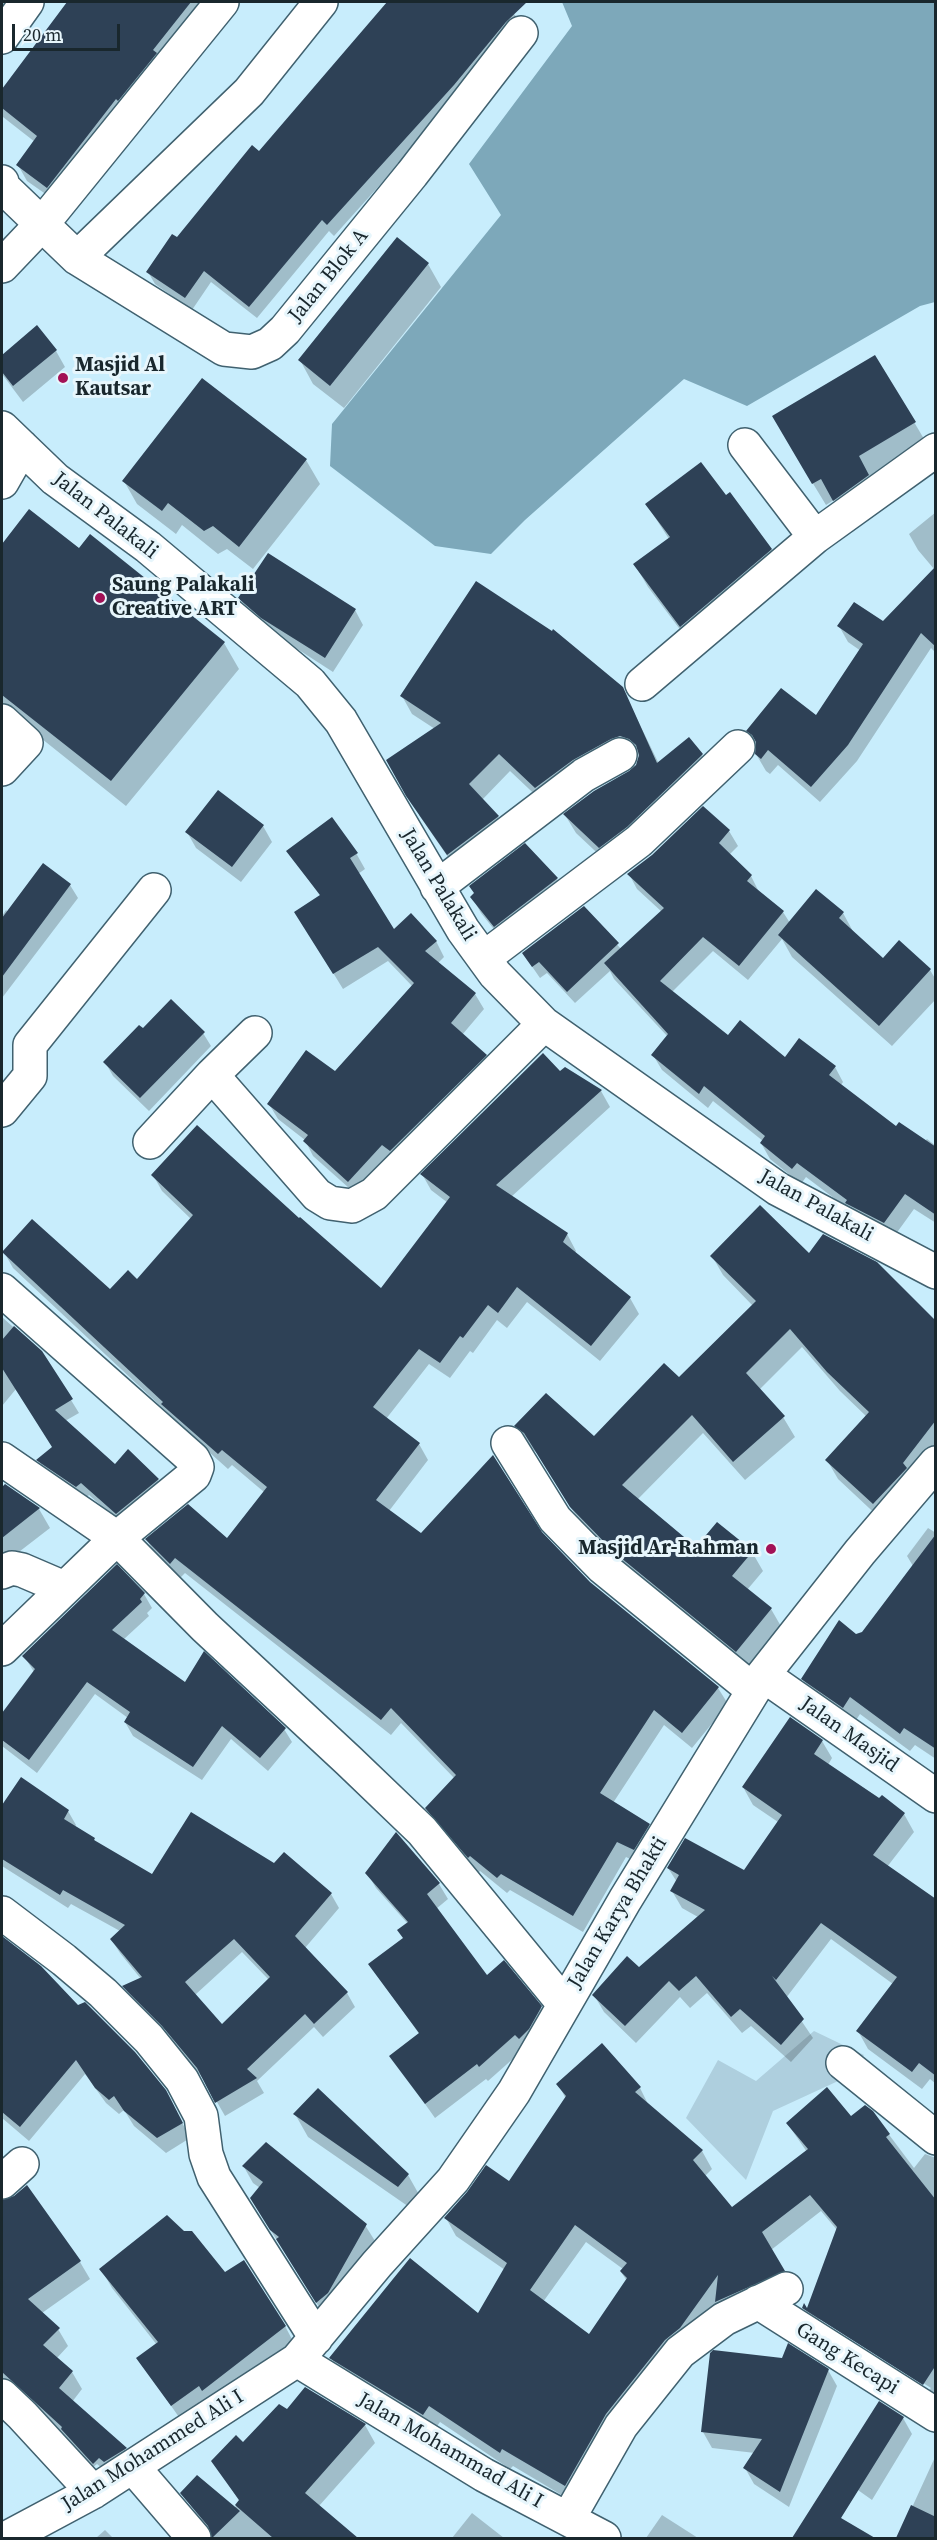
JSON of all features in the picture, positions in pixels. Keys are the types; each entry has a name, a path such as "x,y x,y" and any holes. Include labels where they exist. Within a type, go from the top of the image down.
{"street":[{"path":"2,37 27,2"},
{"path":"2,266 42,224 222,2"},
{"path":"77,258 249,92 321,2"},
{"name":"Jalan Blok A","path":"2,182 3,187 77,258 224,349 252,352 270,344 285,330 412,174 521,33"},
{"path":"2,482 12,438"},
{"name":"Jalan Palakali","path":"12,438 55,478 147,547 310,683 341,721 437,887 484,958 495,974 544,1024 778,1189 936,1272"},
{"path":"745,445 815,537"},
{"path":"642,684 815,537 936,450"},
{"path":"2,721 26,743 2,769"},
{"path":"484,958 639,841 738,747"},
{"path":"437,887 584,775 620,755"},
{"path":"2,1110 30,1076 30,1045 154,890"},
{"path":"212,1075 317,1195 330,1203 352,1206 374,1194 544,1024"},
{"path":"150,1142 212,1075 255,1033"},
{"path":"2,1290 194,1459 197,1467 194,1475 117,1538 2,1649"},
{"name":"Jalan Masjid","path":"508,1443 555,1519 602,1567 758,1682 936,1796"},
{"path":"2,1459 117,1538 205,1628 422,1831 564,2004"},
{"name":"Jalan Karya Bhakti","path":"307,2349 377,2264 453,2180 514,2092 564,2004 758,1682 860,1551 936,1463"},
{"path":"2,1572 12,1568 22,1570 64,1588"},
{"path":"2,1913 64,1960 103,1994 149,2039 182,2080 201,2116 206,2154 214,2177 307,2349"},
{"path":"843,2063 936,2138"},
{"name":"Gang Kecapi","path":"568,2518 621,2426 680,2352 724,2319 772,2296 936,2415"},
{"name":"Jalan Mohammed Ali I","path":"7,2538 93,2492 133,2467 307,2349"},
{"name":"Jalan Mohammad Ali I","path":"307,2349 484,2475 604,2538"},
{"path":"2,2396 93,2492"},
{"path":"133,2467 194,2538"}],"shaded area":[{"path":"562,2 935,2 935,302 920,306 747,406 684,379 525,520 491,554 435,546 330,466 332,424 501,215 469,164 572,26"},
{"path":"814,2031 864,2055 849,2076 773,2111 746,2180 686,2118 718,2060 756,2081"}],"building":[{"path":"67,2 191,2 153,50 157,53 118,101 116,99 47,188 16,165 37,136 2,108 2,89"},
{"path":"387,2 527,2 506,22 454,85 327,225 322,220 249,307 204,271 185,298 146,272 172,234 177,237 252,145 259,151"},
{"path":"397,237 429,263 330,386 298,360"},
{"path":"37,325 57,350 13,386 2,372 2,355"},
{"path":"875,355 916,422 859,456 869,475 833,501 821,479 812,484 772,416"},
{"path":"202,378 307,459 239,547 213,526 204,531 168,503 162,511 122,481"},
{"path":"701,462 726,495 730,492 772,549 680,627 633,564 670,537 645,504"},
{"path":"29,509 79,548 90,534 225,642 111,781 2,695 2,544"},
{"path":"268,553 356,609 325,658 261,618 238,598"},
{"path":"936,566 936,647 921,633 848,745 811,787 768,750 761,759 755,754 756,742 746,731 781,688 816,715 863,644 837,626 854,602 883,621"},
{"path":"476,581 552,631 553,629 623,687 657,763 689,737 703,754 627,827 599,848 563,814 594,791 636,765 639,755 636,745 629,739 620,736 611,739 573,760 535,788 499,754 469,784 499,816 447,855 406,796 386,760 441,723 400,696"},
{"path":"218,790 264,825 232,867 185,832"},
{"path":"703,806 730,830 719,843 752,875 747,881 784,911 739,966 703,937 660,981 728,1035 740,1020 785,1057 799,1038 836,1066 829,1075 896,1126 899,1122 936,1147 936,1215 905,1194 884,1223 845,1203 847,1200 797,1163 792,1169 760,1143 765,1136 704,1086 699,1094 651,1055 668,1034 604,963 664,908 627,874 652,855"},
{"path":"332,817 358,853 350,858 394,929 411,913 437,941 425,951 476,993 451,1023 487,1055 390,1151 382,1145 348,1182 303,1141 308,1135 267,1104 306,1050 335,1071 414,983 378,947 333,974 294,912 320,895 286,851"},
{"path":"525,843 558,878 494,927 470,897 474,893 469,886"},
{"path":"43,863 71,884 2,977 2,918"},
{"path":"816,889 844,912 839,918 883,958 899,940 931,969 879,1026 778,935"},
{"path":"584,906 619,943 567,992 539,962 532,967 522,953"},
{"path":"171,999 205,1032 140,1098 103,1062 139,1025 143,1028"},
{"path":"543,1053 560,1071 565,1067 602,1090 496,1185 568,1233 563,1242 631,1297 591,1346 517,1287 498,1313 488,1305 463,1338 460,1336 440,1363 419,1349 373,1407 420,1443 376,1500 421,1533 493,1455 542,1532 590,1582 719,1687 682,1733 654,1710 600,1793 650,1824 634,1850 617,1842 573,1916 501,1874 497,1878 470,1856 468,1858 425,1808 456,1775 391,1708 381,1720 175,1558 170,1564 145,1539 188,1504 227,1538 267,1487 222,1450 218,1454 161,1404 163,1402 2,1252 32,1219 110,1289 128,1270 137,1279 193,1215 151,1175 197,1125 299,1218 381,1288 450,1197 420,1174"},
{"path":"760,1205 809,1253 823,1234 877,1262 936,1321 936,1420 903,1463 907,1468 873,1504 825,1460 869,1412 827,1372 790,1329 746,1373 785,1416 733,1462 692,1415 622,1485 696,1547 717,1522 753,1551 732,1576 772,1608 736,1652 615,1553 570,1507 524,1433 514,1426 546,1393 594,1436 664,1363 679,1377 756,1301 710,1256"},
{"path":"14,1326 42,1351 73,1399 55,1410 115,1464 128,1449 159,1479 116,1514 81,1483 76,1487 36,1460 52,1447 2,1368 2,1340"},
{"path":"5,1484 40,1508 2,1538 2,1487"},
{"path":"936,1534 936,1749 904,1728 900,1734 850,1697 843,1708 801,1679 839,1620 856,1634 862,1632"},
{"path":"117,1564 145,1593 140,1599 142,1602 112,1630 185,1682 204,1651 286,1728 260,1758 222,1726 193,1767 124,1722 130,1712 87,1682 29,1760 2,1740 2,1713 35,1669 22,1656"},
{"path":"790,1717 823,1740 814,1754 879,1798 882,1795 905,1813 873,1855 936,1899 936,2076 919,2063 912,2072 856,2031 897,1977 821,1923 776,1980 772,1976 804,2019 781,2045 740,2009 731,2017 696,1976 679,1991 669,1981 625,2026 592,1995 627,1956 639,1967 705,1910 670,1891 679,1875 667,1868 685,1838 744,1870 782,1815 742,1787"},
{"path":"21,1777 69,1810 64,1819 95,1838 94,1840 152,1874 191,1812 274,1863 284,1852 332,1893 295,1936 348,1992 314,2024 305,2014 247,2069 257,2078 215,2103 197,2068 162,2026 122,1986 142,1977 110,1939 125,1925 63,1890 60,1895 2,1859 2,1805","holes":["234,1939 270,1977 222,2024 185,1982"]},
{"path":"396,1832 440,1883 427,1894 487,1975 504,1960 542,2006 529,2029 519,2039 515,2035 479,2067 477,2064 425,2104 389,2056 419,2033 368,1964 403,1938 397,1930 408,1922 365,1873"},
{"path":"2,1936 41,1966 78,2005 85,2002 135,2052 166,2090 183,2123 157,2138 124,2111 114,2096 109,2100 95,2088 76,2060 20,2127 2,2112"},
{"path":"602,2043 641,2087 635,2092 703,2150 693,2160 732,2207 808,2149 786,2123 827,2087 851,2116 865,2105 873,2111 890,2134 886,2137 936,2200 936,2365 923,2385 802,2308 804,2303 807,2308 837,2227 810,2195 762,2232 785,2271 715,2302 718,2275 680,2328 665,2340 606,2414 565,2486 502,2449 500,2453 429,2406 423,2415 329,2358 410,2258 478,2313 507,2263 444,2218 467,2192 486,2165 509,2181 566,2096 556,2084","holes":["575,2225 627,2263 620,2271 627,2278 589,2334 530,2290"]},
{"path":"318,2088 409,2174 398,2187 293,2114"},
{"path":"266,2142 367,2224 328,2293 316,2303 276,2239 279,2237 270,2230 250,2198 263,2182 242,2166"},
{"path":"27,2185 81,2261 28,2299 60,2328 43,2345 73,2371 59,2388 127,2448 104,2462 99,2458 93,2464 61,2429 62,2427 2,2372 2,2200 14,2196"},
{"path":"167,2215 184,2231 192,2231 225,2272 244,2260 286,2326 202,2391 199,2386 171,2406 136,2358 158,2342 99,2269"},
{"path":"788,2343 829,2369 780,2492 743,2468 762,2439 701,2432 710,2353 713,2350 782,2358"},
{"path":"305,2387 366,2424 305,2493 358,2538 273,2538 235,2505 239,2500 211,2461 236,2435 243,2442 279,2404 287,2409"},
{"path":"879,2401 904,2417 841,2518 875,2538 792,2538"},
{"path":"197,2475 240,2511 212,2538 208,2526 180,2493"},
{"path":"911,2505 936,2517 936,2538 896,2538"}],"place":[{"name":"Masjid Al Kautsar","path":"63,378"},
{"name":"Saung Palakali Creative ART","path":"100,598"},
{"name":"Masjid Ar-Rahman","path":"771,1549"}]}
